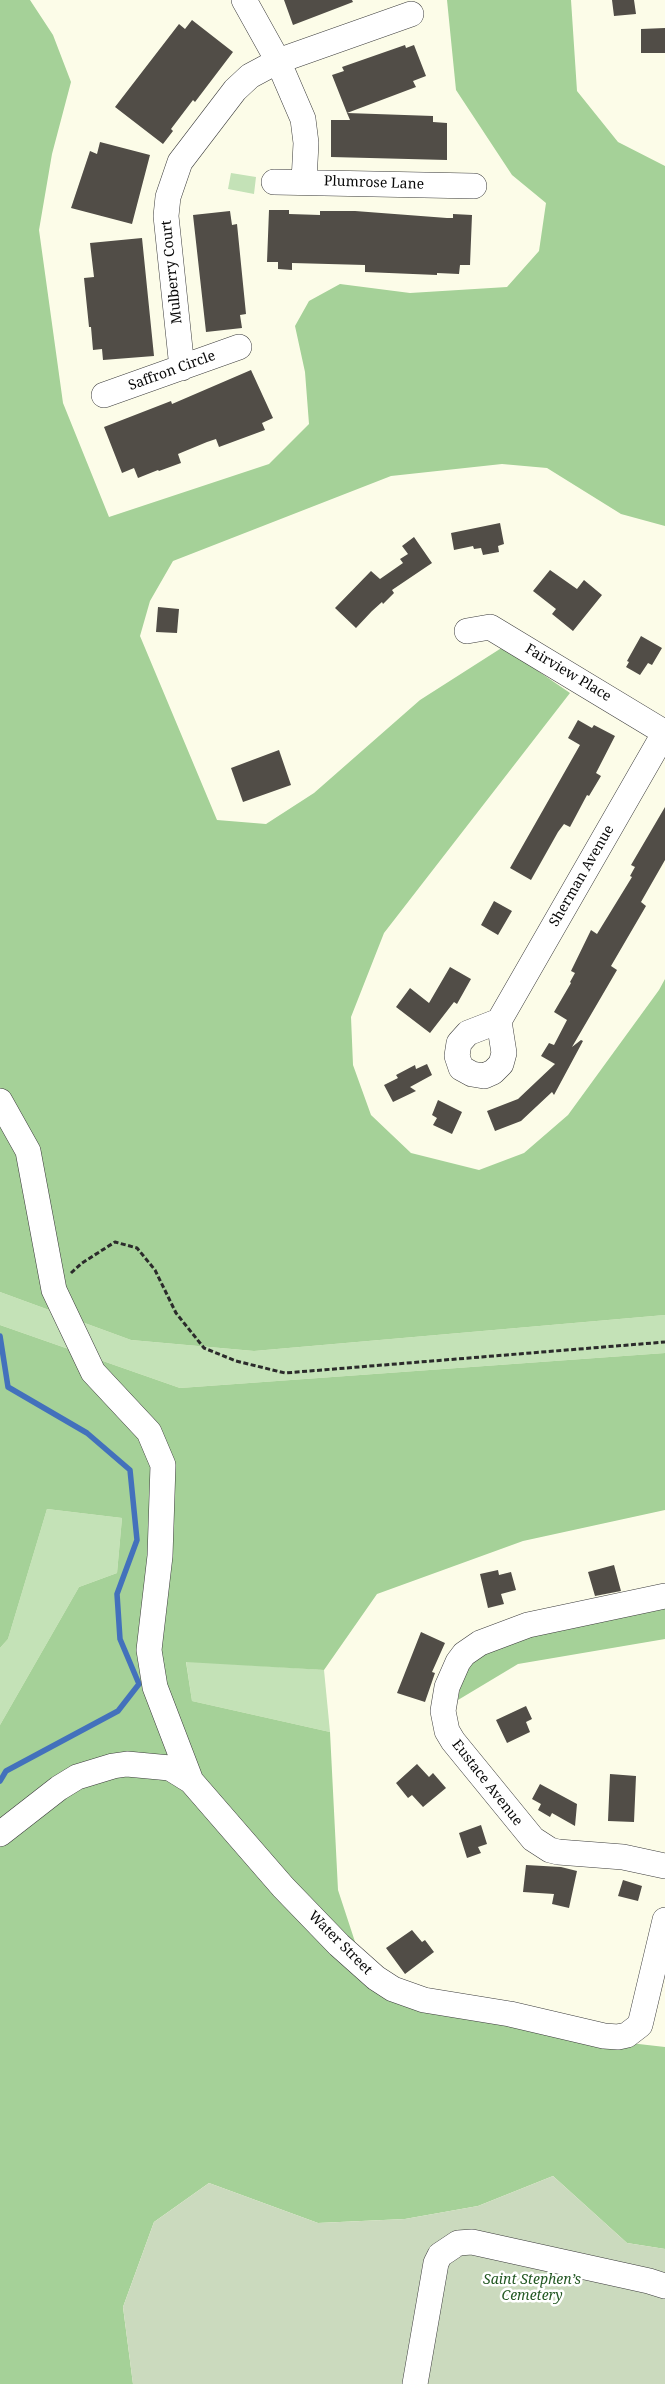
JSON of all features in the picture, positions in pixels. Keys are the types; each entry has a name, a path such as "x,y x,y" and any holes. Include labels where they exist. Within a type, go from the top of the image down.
{"street":[{"path":"244,0 278,61 303,119 306,143 304,181"},
{"name":"Mulberry Court","path":"182,368 166,216 168,197 180,162 235,90 250,76 278,61 411,14"},
{"name":"Plumrose Lane","path":"274,182 304,181 474,186"},
{"name":"Saffron Circle","path":"104,395 239,347"},
{"name":"Fairview Place","path":"468,631 490,627 665,732"},
{"name":"Sherman Avenue","path":"499,1021 665,732"},
{"path":"0,1101 28,1151 54,1290 93,1372 149,1432 162,1465 160,1556 150,1650 155,1687 191,1781"},
{"name":"Eustace Avenue","path":"665,1596 528,1624 480,1643 464,1654 458,1662 447,1687 443,1711 447,1731 453,1741 532,1839 550,1850 558,1852 623,1857 665,1866"},
{"name":"Water Street","path":"0,1834 76,1777 113,1766 127,1764 170,1768 191,1781 277,1880 344,1950 376,1978 393,1989 424,2000 510,2014 604,2036 618,2037 627,2035 640,2025 665,1920"},
{"path":"415,2384 436,2263 440,2255 458,2243 472,2242 665,2286"}],"path":[{"path":"54,1290 82,1263 115,1242 136,1248 155,1270 176,1313 204,1348 236,1360 285,1373 665,1342"}],"green space":[{"path":"0,0 30,0 53,35 71,82 52,154 39,230 63,403 109,517 269,464 309,424 305,372 295,326 309,301 340,284 410,293 507,287 539,251 546,203 512,175 456,90 447,0 571,0 577,91 618,142 665,166 665,526 621,514 547,468 502,464 391,476 173,561 150,601 140,636 217,820 266,824 314,793 420,700 503,647 570,693 384,933 351,1017 353,1065 371,1115 411,1153 479,1170 524,1153 568,1115 659,990 665,979 665,1315 254,1351 131,1340 0,1292"},
{"path":"231,173 256,177 254,194 228,189"},
{"path":"0,1292 131,1340 254,1351 665,1315 665,1353 180,1388 0,1325"},
{"path":"0,1325 180,1388 665,1353 665,1510 523,1541 377,1594 324,1670 186,1662 192,1701 330,1732 338,1890 359,1954 207,1785 127,1757 0,1825 0,1725 79,1587 117,1573 122,1518 47,1509 8,1639 0,1648"},
{"path":"47,1509 122,1518 117,1573 79,1587 0,1725 0,1648 8,1639"},
{"path":"665,1604 665,1639 518,1664 458,1700 462,1675 478,1654 539,1629"},
{"path":"186,1661 324,1670 330,1732 192,1701"},
{"path":"132,1771 172,1781 192,1796 354,1972 621,2042 665,2047 665,2249 627,2243 553,2176 478,2206 405,2219 318,2223 209,2183 154,2222 123,2307 133,2384 0,2384 0,1839 88,1782"},
{"name":"Saint Stephen’s Cemetery","path":"553,2176 627,2243 665,2249 665,2384 133,2384 123,2307 154,2222 209,2183 318,2223 405,2219 478,2206"}],"building":[{"path":"284,0 352,0 353,2 293,25"},
{"path":"612,0 634,0 636,14 614,16"},
{"path":"192,20 233,52 195,102 193,100 171,129 173,131 163,144 115,107 179,24 185,29"},
{"path":"665,28 665,53 641,53 641,29"},
{"path":"405,45 406,48 414,45 426,76 413,81 416,87 347,113 332,75 344,71 342,67"},
{"path":"347,113 433,116 433,122 447,123 447,160 331,157 331,120 350,120"},
{"path":"100,142 150,155 132,224 71,208 90,151 97,154"},
{"path":"269,210 289,210 289,214 320,215 320,211 355,211 447,218 453,218 453,214 472,215 470,265 460,265 459,274 437,273 437,275 365,272 365,265 292,263 292,270 278,269 278,262 267,262"},
{"path":"230,211 232,225 237,224 246,314 240,315 242,328 206,332 193,215"},
{"path":"142,238 154,356 103,360 102,349 93,350 91,327 89,327 84,278 94,277 90,243"},
{"path":"251,370 273,418 262,423 265,430 219,447 216,439 207,442 178,454 181,463 138,478 134,468 122,473 104,427 171,401 172,404"},
{"path":"500,523 504,544 498,546 499,552 483,555 481,548 474,549 473,546 454,550 451,533"},
{"path":"414,537 432,563 392,590 394,593 383,604 382,602 372,611 356,628 335,608 371,571 380,579 403,563 400,559 408,554 402,546"},
{"path":"550,570 577,589 584,580 602,595 573,631 552,614 556,609 533,591"},
{"path":"158,607 179,609 177,633 156,632"},
{"path":"641,636 662,648 652,665 648,663 640,675 626,667 629,662 627,661"},
{"path":"578,720 592,728 594,725 615,736 596,773 601,776 589,796 587,795 570,827 564,824 558,832 531,880 510,868 580,745 568,738"},
{"path":"279,750 291,785 243,802 231,768"},
{"path":"665,807 665,860 641,902 646,906 611,966 617,970 572,1047 581,1040 583,1041 554,1095 552,1092 521,1121 495,1131 487,1111 518,1099 555,1064 541,1056 549,1043 554,1045 567,1020 554,1012 571,983 575,973 571,971 591,930 597,934 632,877 630,876 635,867 631,865"},
{"path":"494,901 512,911 498,935 481,925"},
{"path":"450,967 471,979 457,1004 454,1002 430,1033 396,1007 410,988 429,1003"},
{"path":"427,1064 432,1075 410,1087 416,1091 393,1102 384,1085 398,1078 396,1075 415,1065 416,1069"},
{"path":"438,1100 462,1112 452,1134 433,1125 437,1118 432,1115"},
{"path":"614,1565 621,1591 595,1596 588,1572"},
{"path":"498,1570 499,1575 511,1572 516,1590 501,1594 504,1604 488,1608 480,1574"},
{"path":"421,1632 445,1643 432,1672 435,1673 425,1702 397,1693"},
{"path":"526,1706 532,1719 526,1722 530,1732 507,1743 496,1720"},
{"path":"417,1764 429,1777 433,1773 446,1788 423,1807 412,1795 408,1798 396,1783"},
{"path":"610,1774 636,1776 634,1822 608,1821"},
{"path":"540,1784 577,1804 575,1826 552,1813 550,1817 538,1810 541,1804 532,1799"},
{"path":"481,1825 487,1844 478,1847 481,1853 467,1858 459,1833"},
{"path":"526,1865 561,1867 577,1871 569,1908 552,1904 554,1894 523,1892"},
{"path":"623,1880 642,1886 638,1901 618,1896"},
{"path":"412,1930 422,1942 425,1940 434,1952 405,1974 386,1948"}],"waterway":[{"path":"0,1336 8,1387 87,1433 130,1470 137,1540 117,1594 120,1639 139,1684 118,1711 6,1771 0,1781"}]}
